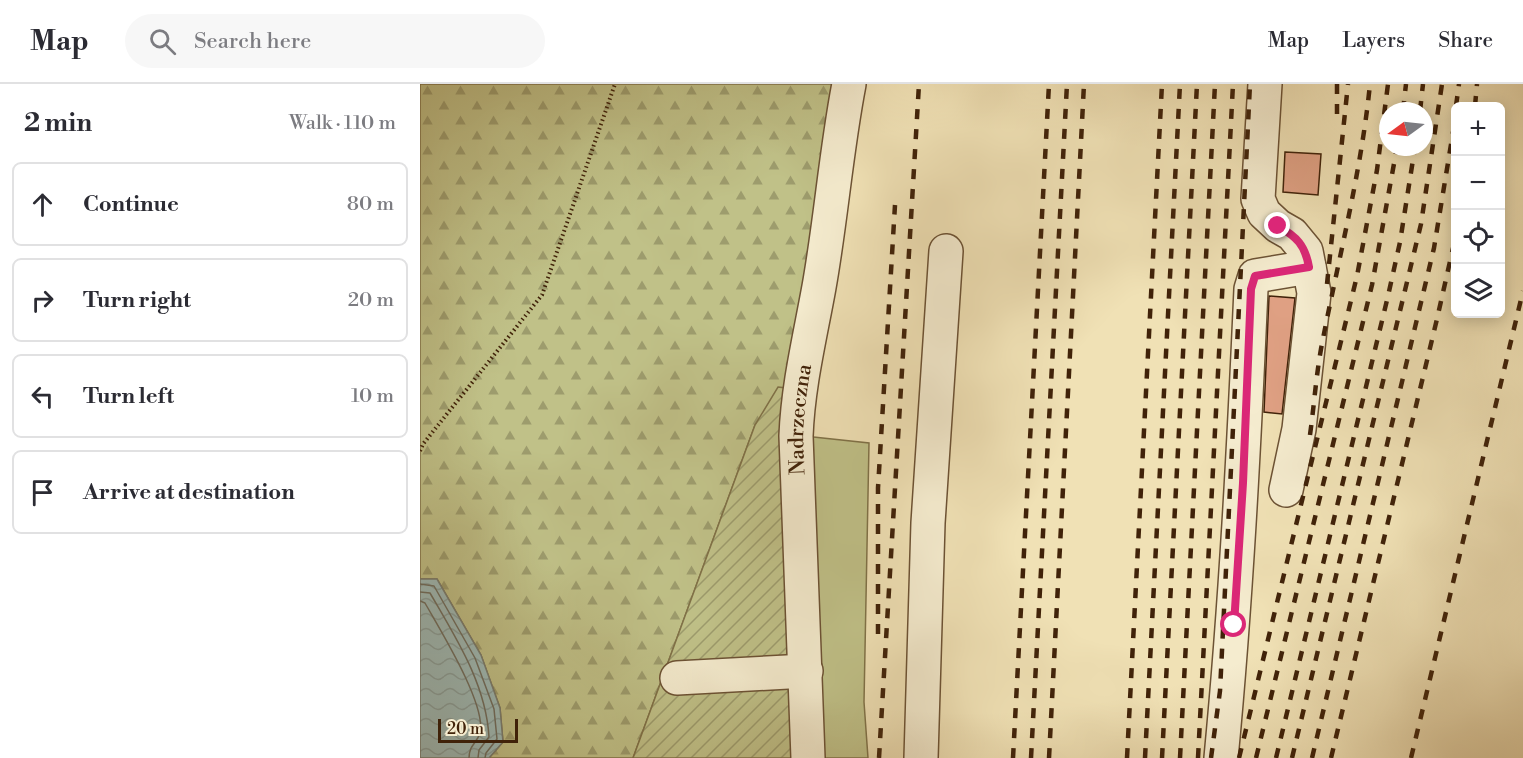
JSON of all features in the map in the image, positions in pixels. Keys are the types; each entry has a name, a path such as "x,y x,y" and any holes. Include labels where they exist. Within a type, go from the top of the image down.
{"street":[{"name":"Nadrzeczna","path":"808,758 796,436 797,406 819,286 849,84"},
{"path":"1265,84 1258,199 1263,213 1292,234 1306,251 1314,293 1299,429 1286,490"},
{"path":"921,758 928,524 946,250"},
{"path":"1221,758 1234,625 1251,289 1255,276 1309,267"},
{"path":"676,678 806,671"}],"path":[{"path":"420,450 542,295 615,84"}],"green space":[{"path":"420,84 846,84 797,377 755,425 633,758 489,758 503,742 500,708 481,655 437,579 420,579"},
{"path":"778,387 786,388 799,758 633,758 755,425"},
{"path":"804,436 869,443 864,702 868,758 818,758"}],"water":[{"path":"420,579 437,579 481,655 500,708 503,742 489,758 420,758"}],"building":[{"path":"1285,152 1321,154 1318,195 1283,192"},
{"path":"1269,296 1295,298 1282,414 1264,412"}],"railway":[{"path":"879,758 919,84"},
{"path":"1013,758 1049,84"},
{"path":"1031,758 1067,84"},
{"path":"1049,758 1084,84"},
{"path":"1127,758 1162,84"},
{"path":"1145,758 1180,84"},
{"path":"1162,758 1197,84"},
{"path":"1180,758 1215,84"},
{"path":"1198,758 1233,84"},
{"path":"1211,758 1220,691 1250,84"},
{"path":"1337,84 1337,117"},
{"path":"1327,284 1348,84"},
{"path":"1310,435 1321,349 1355,184 1370,84"},
{"path":"1239,758 1357,276 1377,170 1388,84"},
{"path":"1404,102 1406,84"},
{"path":"1421,102 1423,84"},
{"path":"1292,758 1421,224 1442,84"},
{"path":"1457,102 1459,84"},
{"path":"1475,102 1477,84"},
{"path":"1312,758 1434,248 1451,144"},
{"path":"1256,758 1372,285 1395,156"},
{"path":"1276,758 1388,296 1400,242 1414,156"},
{"path":"878,634 878,488 895,205"},
{"path":"1331,758 1451,257"},
{"path":"1411,758 1523,291"}],"route":[{"path":"1234,625 1243,483 1251,289 1255,276 1309,267 1306,251 1292,234 1278,226"}]}
